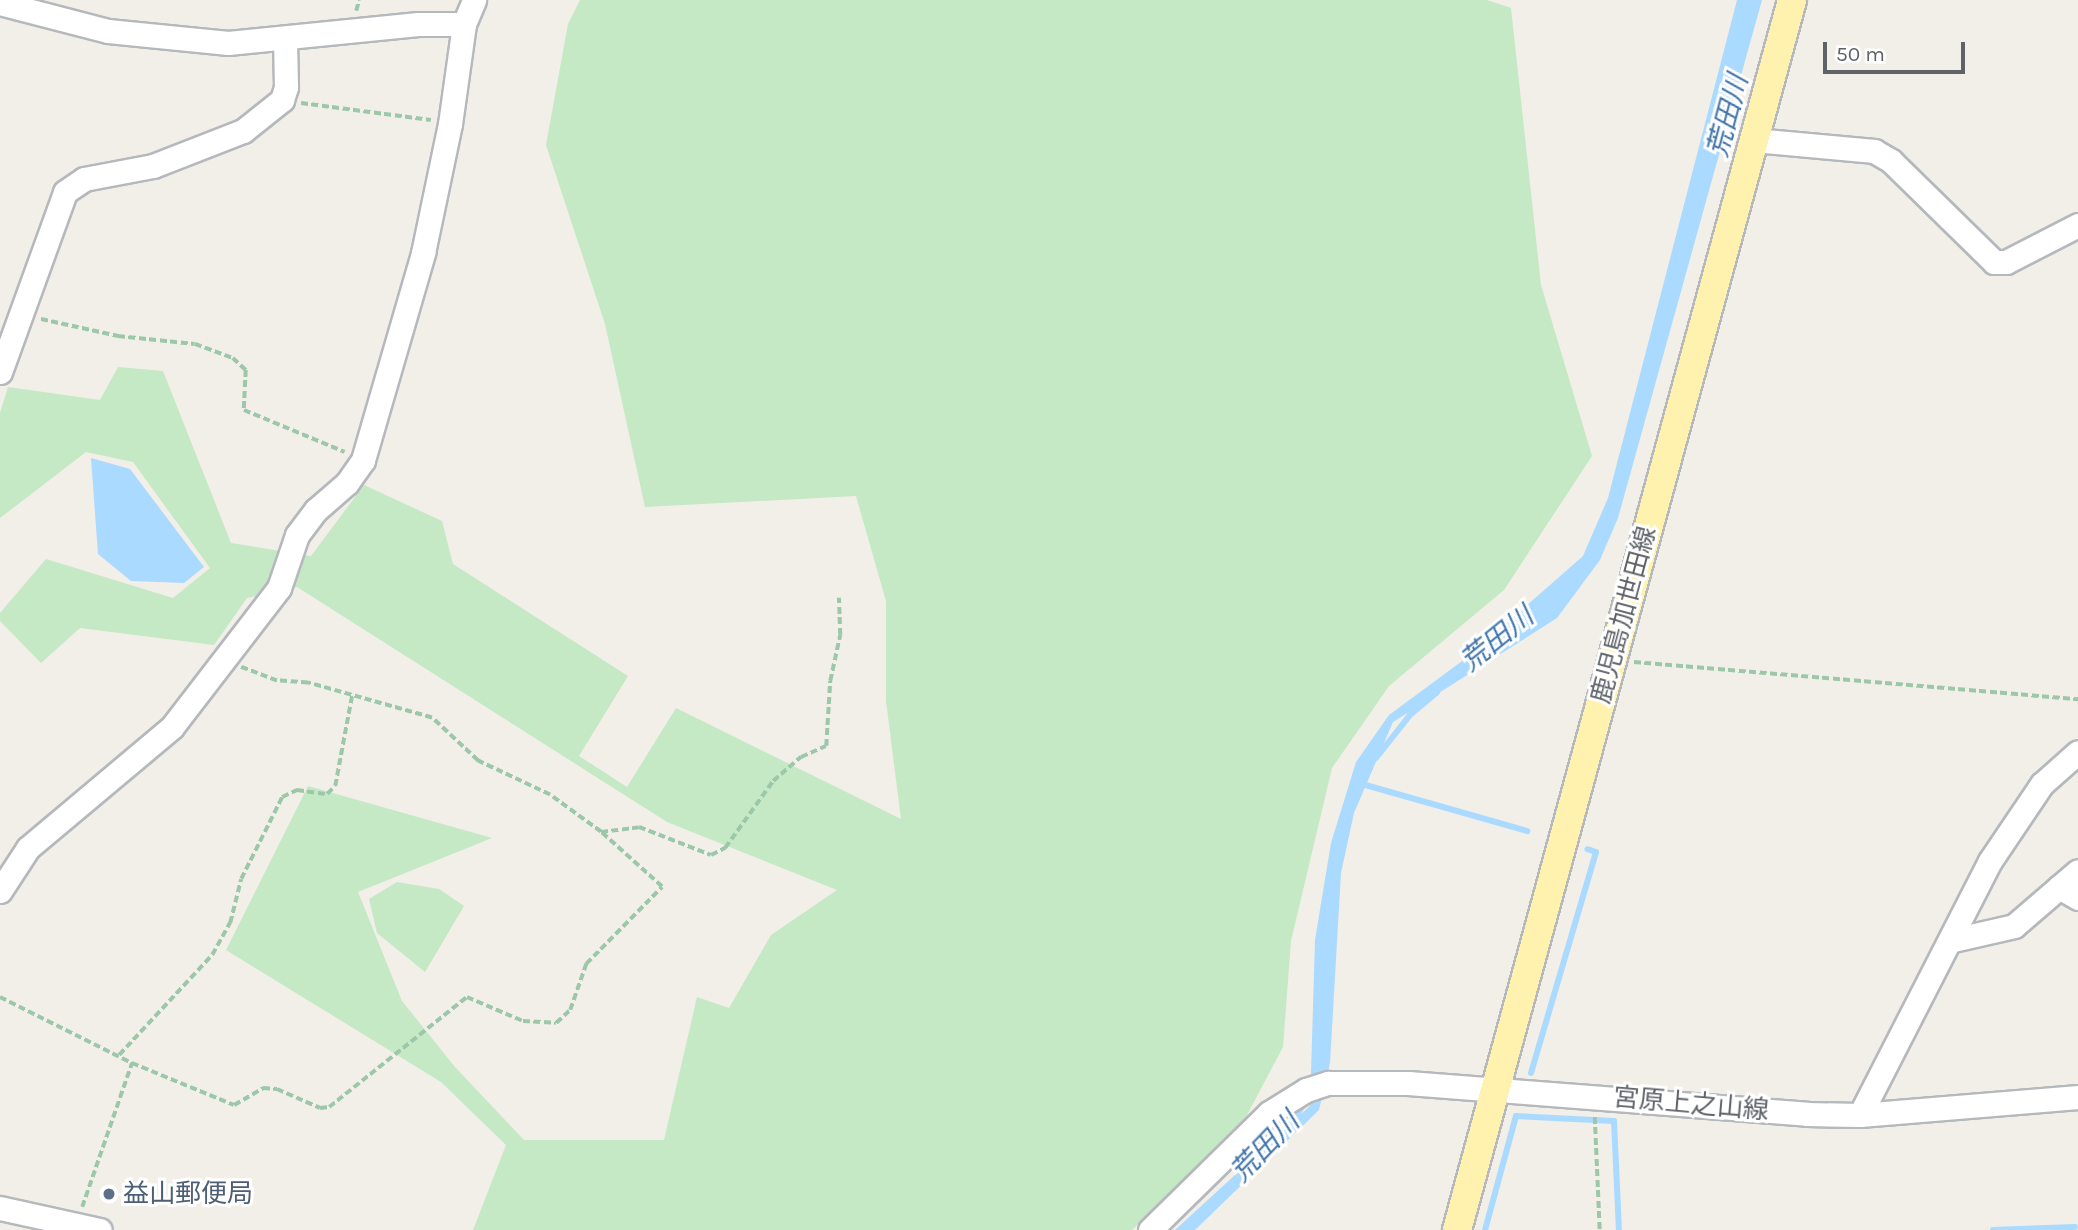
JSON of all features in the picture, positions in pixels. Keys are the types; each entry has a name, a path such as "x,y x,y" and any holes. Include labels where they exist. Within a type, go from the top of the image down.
{"main road":[{"name":"鹿児島加世田線","path":"1457,1230 1792,0"}],"street":[{"path":"0,891 28,848 153,747 279,588 297,535 363,460 399,348 450,124 464,24 474,0"},
{"path":"0,3 108,31 228,43 418,24 464,24"},
{"path":"0,373 58,204 72,185 191,154 243,131 282,100 286,87 285,39"},
{"path":"1754,140 1874,151 1891,161 1994,262 2006,262 2078,225"},
{"path":"1860,1115 2012,825 2042,784 2078,752"},
{"path":"1953,940 2014,926 2068,893 2078,870"},
{"name":"宮原上之山線","path":"1150,1230 1269,1113 1306,1090 1356,1080 1860,1115 2078,1097"},
{"path":"0,1208 100,1230"}],"path":[{"path":"282,100 450,124"},
{"path":"22,314 118,336 195,344 233,358 246,370 244,410 363,460"},
{"path":"601,832 639,827 711,855 725,848 773,781 801,757 826,746 830,681 841,635 839,598"},
{"path":"1613,656 1687,670 2078,699"},
{"path":"0,997 132,1063 234,1105 263,1088 277,1089 320,1108 329,1107 467,998 532,1023 556,1023 570,1010 586,964 662,887 601,832 550,795 478,761 432,718 307,683 277,681 223,660"},
{"path":"119,1055 212,955 230,923 241,879 282,797 298,790 327,794 335,786 352,695"},
{"path":"76,1223 132,1063"},
{"path":"1596,1125 1600,1230"}],"green space":[{"path":"580,0 1487,0 1511,8 1541,285 1592,456 1504,590 1389,686 1332,768 1291,941 1283,1047 1246,1117 1132,1230 473,1230 506,1145 441,1082 226,950 308,786 492,838 358,892 402,1001 455,1067 524,1140 664,1140 697,997 729,1008 771,935 837,890 667,822 297,587 247,598 214,645 80,628 41,663 0,621 0,613 46,559 173,598 210,568 133,462 86,452 0,518 0,413 8,387 100,400 118,367 163,371 231,543 311,556 364,485 442,521 453,564 628,676 579,756 627,787 676,708 901,819 886,701 886,601 856,496 645,507 605,324 546,145 568,24"},
{"path":"397,882 439,889 464,906 425,972 377,933 369,899"}],"water":[{"path":"1737,0 1762,0 1618,518 1600,560 1557,618 1393,722 1354,813 1341,873 1330,1063 1319,1110 1195,1230 1175,1230 1310,1106 1315,940 1331,843 1356,762 1389,715 1469,656 1583,556 1608,498"},
{"path":"91,458 130,469 204,567 184,583 131,581 98,554"}],"waterway":[{"name":"荒田川","path":"1376,758 1410,715 1437,692"},
{"path":"1362,784 1527,831"},
{"path":"1531,1073 1596,852 1587,849"},
{"name":"荒田川","path":"1292,1123 1308,1097"},
{"path":"1485,1230 1516,1116 1614,1121 1619,1230"},
{"path":"1993,1230 2075,1227"}],"place":[{"name":"益山郵便局","path":"109,1194"}]}
